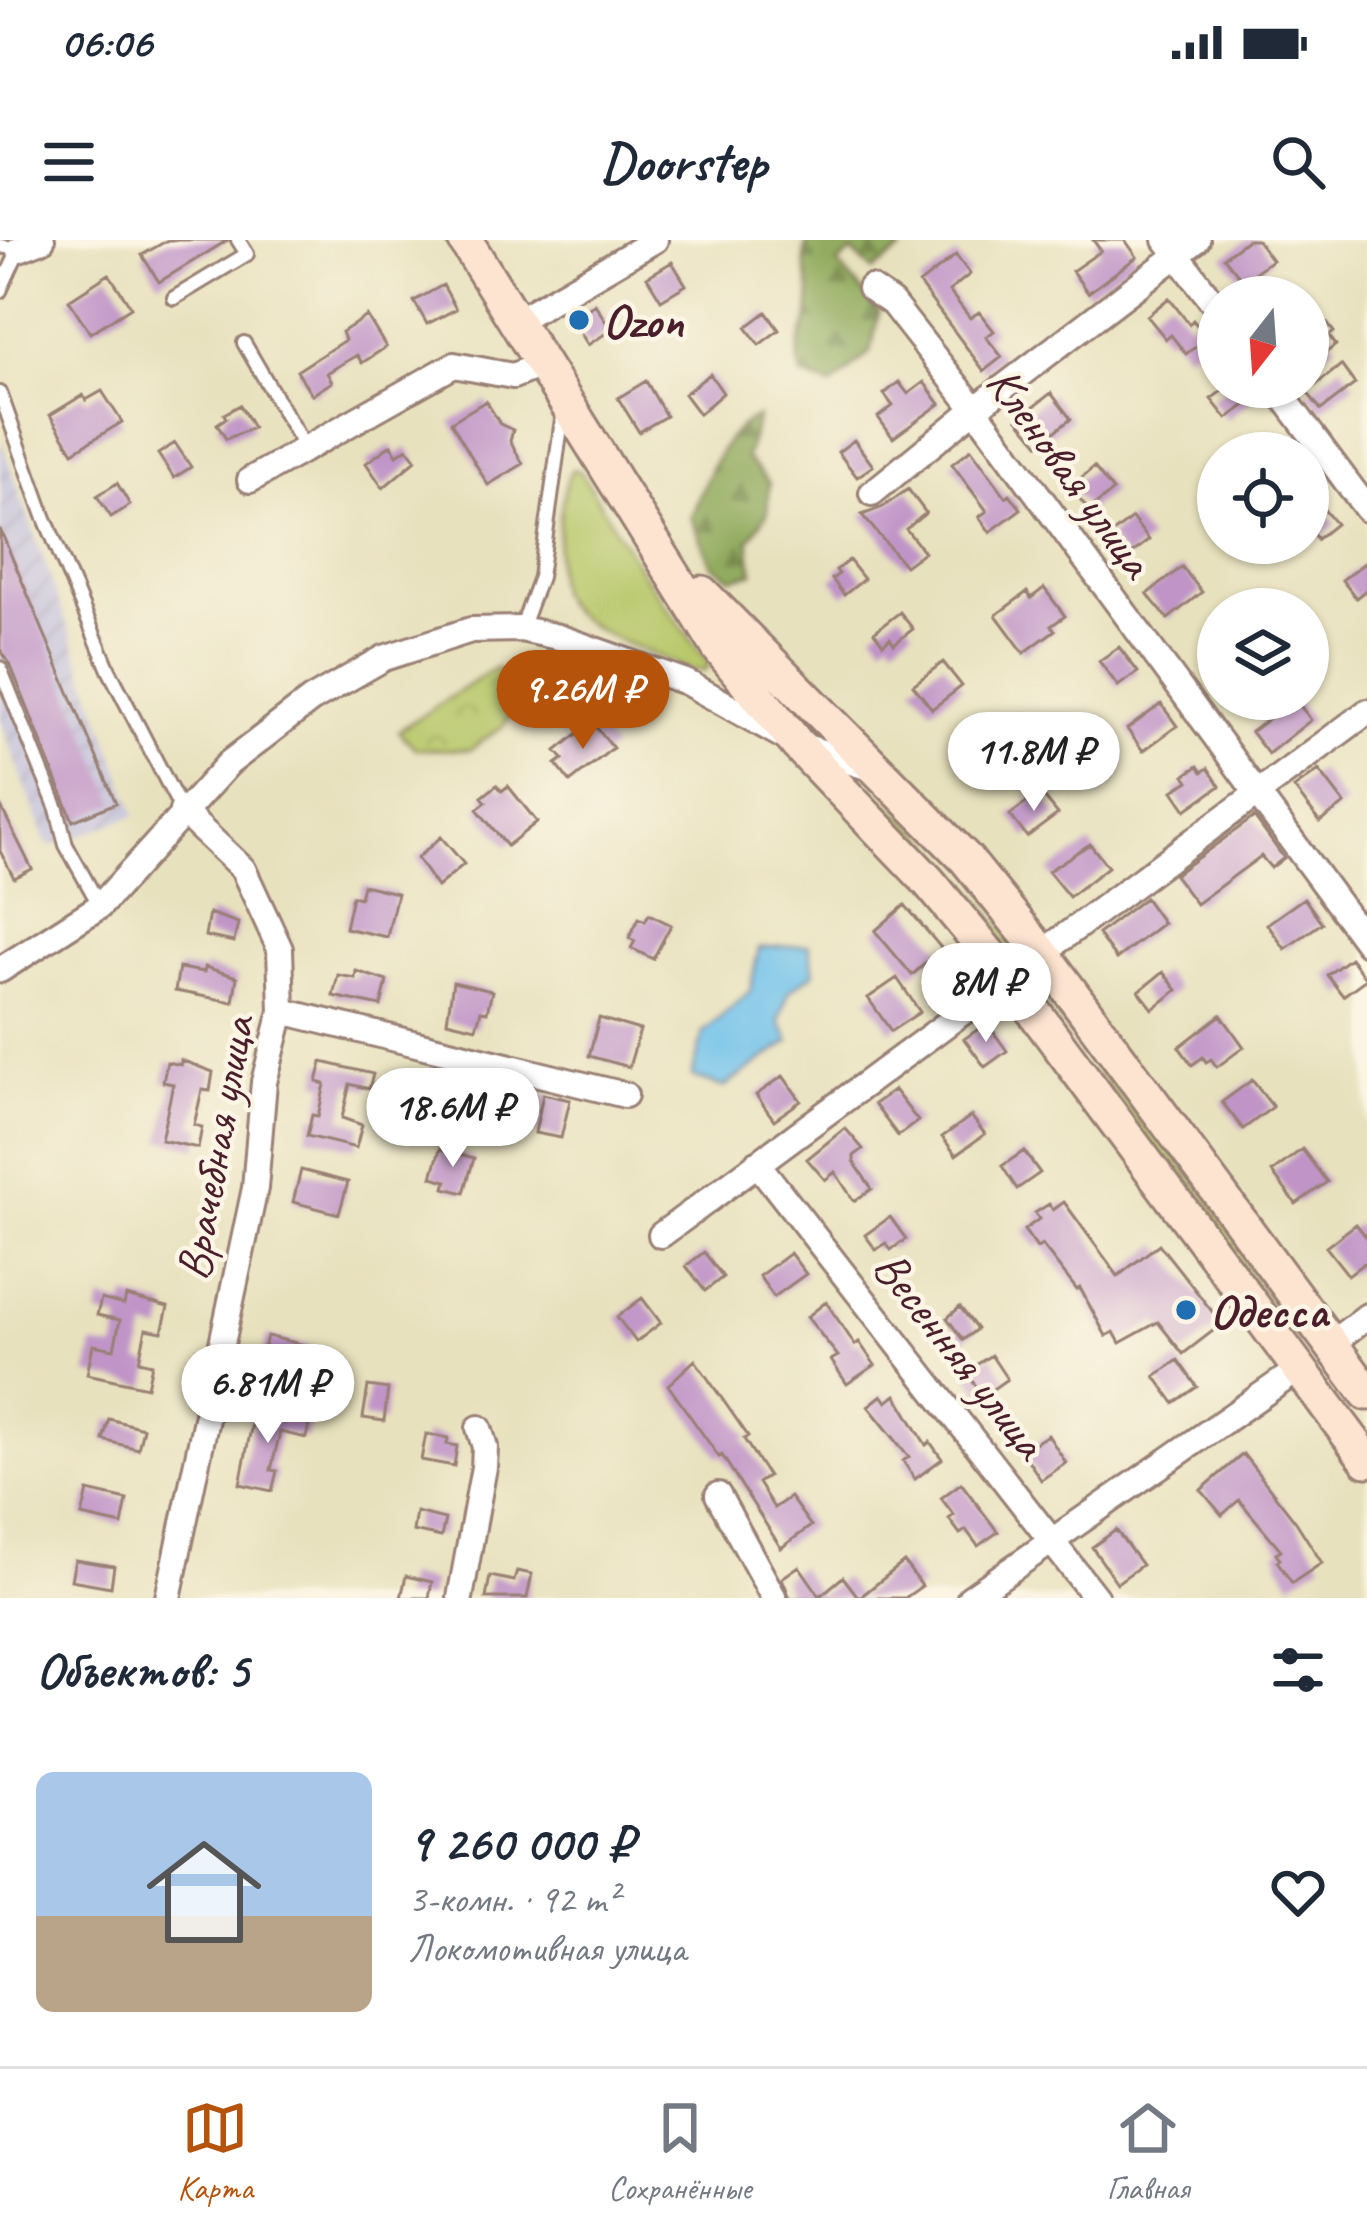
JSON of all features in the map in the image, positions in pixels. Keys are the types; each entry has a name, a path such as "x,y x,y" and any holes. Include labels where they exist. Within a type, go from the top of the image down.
{"main road":[{"path":"465,240 719,648 797,744 929,882 1009,978 1367,1460"},
{"path":"648,534 742,636 966,859 1042,953 1367,1394"},
{"path":"1009,978 1042,953"},
{"path":"1299,1369 1331,1344"}],"street":[{"path":"516,321 655,240"},
{"path":"872,493 1180,245 1198,276"},
{"name":"Кленовая улица","path":"870,288 892,303 975,409 1367,943"},
{"path":"250,480 454,365 513,376 543,364"},
{"path":"1292,408 1367,509"},
{"path":"0,970 100,906 229,763 311,700 384,658 471,630 521,629 558,637 686,682 797,744 881,772"},
{"path":"1042,953 1367,712"},
{"name":"Врачебная улица","path":"168,1598 255,1188 264,1082 282,1011 280,949 243,869 182,811"},
{"path":"661,1234 1009,978"},
{"path":"282,1011 626,1095"},
{"name":"Весенняя улица","path":"758,1163 1096,1598"},
{"path":"1331,1344 1367,1316"},
{"path":"970,1598 1299,1369"},
{"path":"460,1598 484,1467 479,1428"},
{"path":"718,1495 774,1598"}],"lane":[{"path":"174,298 247,254 238,240"},
{"path":"0,291 20,245"},
{"path":"244,343 305,448"},
{"path":"0,393 44,516 110,670 182,811"},
{"path":"521,629 540,577 564,399"},
{"path":"0,668 57,809 66,845 100,906"}],"shaded area":[{"path":"0,439 136,815 48,847 0,719"}],"green space":[{"path":"807,240 900,240 902,250 873,271 852,252 838,264 879,311 871,352 832,386 802,376 799,362 809,311"},
{"path":"758,417 746,458 769,483 767,514 749,540 753,573 732,578 712,565 691,517 724,446"},
{"path":"572,469 581,472 643,574 709,664 705,671 691,670 601,631 561,598 556,571 559,524"},
{"path":"495,668 518,683 518,706 503,726 470,750 416,749 398,731"},
{"path":"852,783 919,831 977,896 1011,939 1010,944 1001,946 921,847"},
{"path":"1032,970 1043,975 1308,1335 1307,1345 1296,1339 1032,982"}],"water":[{"path":"809,945 814,973 789,991 779,1021 790,1041 724,1087 692,1077 703,1033 750,991 759,948"}],"building":[{"path":"168,240 228,240 159,282 142,255"},
{"path":"1093,240 1125,240 1137,257 1088,293 1072,271 1101,251"},
{"path":"1247,240 1257,240 1272,260 1250,276 1239,276 1224,257"},
{"path":"956,255 970,274 949,291 970,318 979,312 994,331 986,337 1002,357 984,371 919,284"},
{"path":"672,262 686,285 661,300 647,277"},
{"path":"109,274 131,307 90,333 69,300"},
{"path":"443,285 456,309 427,324 414,301"},
{"path":"1169,298 1189,324 1193,320 1197,325 1197,346 1186,354 1147,316"},
{"path":"595,304 611,330 588,345 572,319"},
{"path":"766,312 779,330 759,345 746,327"},
{"path":"367,316 386,347 362,363 357,355 327,373 332,382 312,395 297,371 345,340 342,332"},
{"path":"1341,365 1355,384 1329,404 1329,375"},
{"path":"710,374 723,393 699,414 684,394"},
{"path":"646,381 666,416 639,432 618,398"},
{"path":"899,382 908,394 924,382 940,404 893,438 878,417 893,406 884,394"},
{"path":"102,391 122,422 73,452 50,415 83,395 86,400"},
{"path":"1051,393 1071,419 1039,444 1018,419"},
{"path":"486,401 500,424 513,430 510,441 523,464 488,485 451,422"},
{"path":"240,405 253,428 226,439 217,424"},
{"path":"1218,408 1241,408 1227,419"},
{"path":"854,440 873,466 857,477 838,452"},
{"path":"175,443 191,467 174,478 158,454"},
{"path":"391,445 397,455 407,448 416,460 383,488 366,463"},
{"path":"971,449 1006,497 1010,494 1021,509 990,532 979,517 987,511 952,464"},
{"path":"1094,467 1113,491 1089,510 1070,487"},
{"path":"117,483 130,505 111,517 97,496"},
{"path":"908,489 926,513 906,529 924,552 905,566 862,515"},
{"path":"1132,518 1149,540 1125,559 1108,537"},
{"path":"0,529 116,803 73,821 0,649"},
{"path":"849,560 864,579 844,595 832,579"},
{"path":"1367,561 1367,589 1356,598 1342,580"},
{"path":"1182,567 1199,588 1197,596 1168,619 1147,594"},
{"path":"1044,588 1065,616 1051,626 1055,630 1024,653 996,615 1027,592 1031,598"},
{"path":"900,612 913,629 894,644 890,638 883,644 874,632"},
{"path":"1119,647 1138,672 1118,686 1099,661"},
{"path":"943,662 962,686 932,709 913,685"},
{"path":"1161,704 1177,726 1143,751 1127,729"},
{"path":"1267,720 1311,720 1268,754 1251,732"},
{"path":"592,722 613,748 570,782 556,764 563,759 556,751"},
{"path":"993,735 1012,760 984,782 964,757"},
{"path":"1198,766 1202,772 1208,768 1220,786 1186,810 1173,791 1189,781 1185,775"},
{"path":"1319,770 1345,804 1320,822 1294,788"},
{"path":"497,785 502,791 508,786 537,822 507,846 477,809 486,802 482,797"},
{"path":"1040,792 1058,814 1027,837 1010,815"},
{"path":"0,805 32,869 14,878 0,851"},
{"path":"1254,817 1284,858 1271,868 1261,856 1196,904 1174,875"},
{"path":"441,837 464,864 437,887 417,858"},
{"path":"1090,844 1108,867 1069,897 1048,871"},
{"path":"363,885 397,893 387,937 345,928 352,896 360,898"},
{"path":"1145,898 1163,923 1116,959 1098,934"},
{"path":"1304,898 1322,923 1285,949 1267,924"},
{"path":"905,905 942,949 912,975 875,931"},
{"path":"209,913 238,923 234,942 205,936"},
{"path":"649,914 671,925 653,959 631,948 635,941 629,938 639,918 645,921"},
{"path":"1350,958 1366,979 1343,996 1327,975"},
{"path":"205,967 237,977 233,1002 175,991 179,968 204,972"},
{"path":"356,971 387,981 381,1006 333,996 338,975 355,978"},
{"path":"1163,972 1177,990 1153,1009 1139,991"},
{"path":"897,978 920,1012 891,1031 868,998"},
{"path":"453,982 492,991 487,1012 481,1011 476,1028 447,1021"},
{"path":"1221,1015 1244,1047 1217,1067 1203,1057 1192,1065 1179,1047"},
{"path":"599,1018 640,1030 629,1067 589,1056"},
{"path":"987,1023 1007,1051 985,1067 964,1039"},
{"path":"181,1060 213,1072 210,1091 202,1090 194,1125 202,1127 198,1148 161,1140 173,1084 163,1082 167,1062 181,1065"},
{"path":"322,1062 373,1074 369,1089 350,1084 342,1118 362,1125 356,1148 307,1136 312,1115 318,1116 325,1084 317,1082"},
{"path":"468,1074 495,1080 491,1099 499,1101 495,1118 459,1109"},
{"path":"783,1076 801,1101 774,1120 756,1095"},
{"path":"1252,1080 1273,1107 1243,1129 1222,1102"},
{"path":"894,1090 918,1121 898,1136 874,1104"},
{"path":"543,1094 570,1100 561,1138 535,1133"},
{"path":"971,1116 985,1134 956,1155 942,1137"},
{"path":"845,1128 863,1149 854,1162 872,1189 854,1201 835,1172 825,1180 807,1159"},
{"path":"440,1149 474,1158 464,1193 445,1188 447,1181 432,1177"},
{"path":"1302,1149 1327,1182 1296,1204 1272,1172"},
{"path":"1024,1151 1040,1173 1017,1189 1002,1166"},
{"path":"301,1170 348,1182 339,1214 293,1202"},
{"path":"1064,1202 1118,1276 1159,1244 1222,1324 1183,1354 1158,1322 1120,1343 1114,1332 1106,1336 1080,1288 1024,1230 1039,1219 1035,1213"},
{"path":"890,1217 906,1239 891,1250 886,1243 876,1250 865,1235"},
{"path":"1356,1224 1367,1238 1367,1261 1348,1275 1326,1247"},
{"path":"704,1252 723,1277 705,1291 686,1266"},
{"path":"790,1253 806,1274 774,1297 759,1276"},
{"path":"126,1296 168,1307 162,1332 146,1329 139,1361 152,1364 147,1387 87,1374 93,1345 114,1349 120,1320 97,1315 101,1299 124,1305"},
{"path":"642,1298 661,1323 636,1342 617,1317"},
{"path":"826,1302 875,1365 847,1384 831,1360 838,1356 807,1317"},
{"path":"960,1307 977,1329 963,1340 947,1318"},
{"path":"267,1336 313,1347 305,1379 259,1369"},
{"path":"991,1355 1007,1379 983,1396 966,1372"},
{"path":"695,1360 748,1436 744,1439 768,1476 758,1483 774,1508 790,1497 811,1526 781,1548 722,1455 668,1385"},
{"path":"1178,1360 1197,1387 1174,1403 1155,1376"},
{"path":"368,1386 388,1389 384,1421 363,1418"},
{"path":"882,1395 887,1402 896,1395 926,1445 930,1442 942,1459 915,1479 903,1461 909,1457 868,1406"},
{"path":"255,1408 310,1420 306,1438 280,1432 271,1470 277,1471 272,1491 240,1484"},
{"path":"109,1419 143,1428 138,1449 103,1440"},
{"path":"426,1434 448,1438 447,1444 457,1446 454,1466 421,1460"},
{"path":"1048,1435 1066,1463 1041,1480 1022,1451"},
{"path":"1243,1454 1322,1563 1292,1583 1277,1561 1276,1553 1281,1550 1239,1500 1222,1515 1201,1490"},
{"path":"961,1483 998,1532 978,1546 966,1530 960,1534 941,1498"},
{"path":"88,1491 127,1500 122,1525 82,1516"},
{"path":"416,1512 445,1519 441,1537 413,1531"},
{"path":"1116,1530 1142,1565 1117,1583 1092,1547"},
{"path":"75,1560 114,1566 111,1587 71,1580"},
{"path":"904,1562 922,1586 905,1598 859,1598"},
{"path":"799,1566 820,1596 843,1577 859,1598 790,1598 782,1578"},
{"path":"517,1571 532,1574 527,1598 486,1598 490,1576 514,1581"},
{"path":"406,1576 432,1582 429,1598 401,1598"}],"place":[{"name":"Ozon","path":"579,320"},
{"name":"Одесса","path":"1186,1310"}]}
